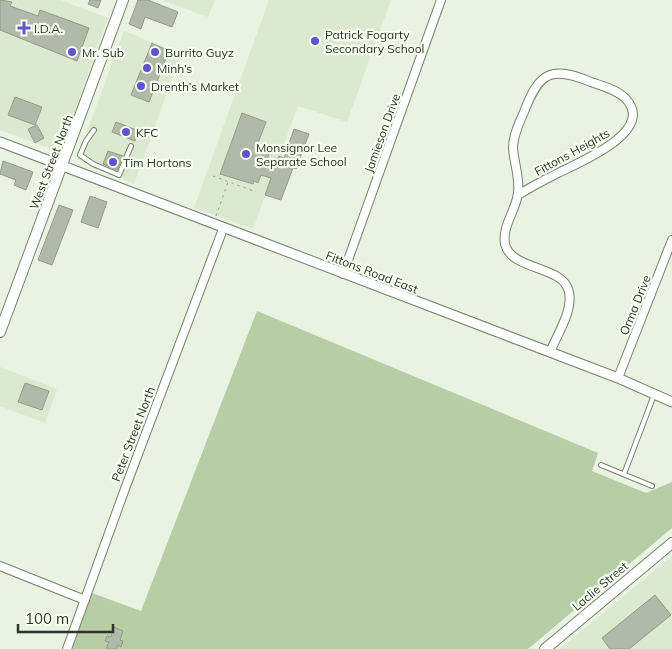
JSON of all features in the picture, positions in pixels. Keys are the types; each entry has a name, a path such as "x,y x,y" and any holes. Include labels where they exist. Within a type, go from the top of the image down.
{"main road":[{"name":"West Street North","path":"0,332 123,0"},
{"name":"Laclie Street","path":"545,649 672,543"}],"street":[{"name":"Jamieson Drive","path":"343,274 441,0"},
{"name":"Fittons Heights","path":"518,194 599,153 618,140 631,123 632,114 625,98 617,92 576,76 558,72 549,74 541,79 531,95 517,130 513,147 518,194 506,226 505,244 514,258 552,274 565,284 569,291 565,318 550,352"},
{"name":"Fittons Road East","path":"0,142 223,229 618,378 672,402"},
{"name":"Peter Street North","path":"67,649 223,229"},
{"name":"Orma Drive","path":"618,378 672,240"},
{"path":"0,566 85,600"}],"lane":[{"path":"94,130 86,140 80,156 93,164 120,174 131,146"},
{"path":"624,474 655,393"},
{"path":"601,465 652,486"}],"path":[{"path":"213,176 256,192"},
{"path":"214,221 228,182"}],"shaded area":[{"path":"0,0 61,0 108,18 60,152 0,130"},
{"path":"162,0 215,0 208,17"},
{"name":"Patrick Fogarty Secondary School","path":"269,0 391,0 347,122 298,106 253,229 194,208"},
{"path":"124,31 181,54 134,184 77,159"},
{"path":"0,367 57,389 45,423 0,406"},
{"path":"672,556 672,649 560,649"}],"green space":[{"path":"257,311 598,453 592,471 646,493 672,482 672,528 528,649 72,649 92,593 141,611"}],"building":[{"path":"0,0 12,2 10,6 38,16 40,10 89,28 77,61 0,30"},
{"path":"90,0 101,0 98,8 88,4"},
{"path":"138,0 148,0 178,12 172,27 145,17 141,29 129,24"},
{"path":"152,43 169,51 149,102 131,95"},
{"path":"15,97 42,107 35,125 8,115"},
{"path":"242,113 266,122 257,146 270,151 266,163 276,167 279,156 284,158 294,129 309,134 296,169 293,168 281,200 265,195 271,178 261,175 258,183 254,181 253,184 220,174"},
{"name":"KFC","path":"116,122 139,131 135,141 112,132"},
{"path":"37,125 44,138 35,143 28,129"},
{"name":"Tim Hortons","path":"108,151 123,156 117,170 103,164"},
{"path":"3,161 33,172 26,190 14,185 16,180 0,174"},
{"path":"90,196 107,202 98,228 81,222"},
{"path":"59,205 73,210 52,265 38,260"},
{"path":"25,383 49,391 42,410 18,402"},
{"path":"655,595 671,615 629,649 610,649 602,638"},
{"path":"114,627 123,631 120,640 123,641 121,647 118,645 116,649 106,649 109,642 105,641 107,636 111,637"}],"place":[{"name":"I.D.A.","path":"24,28"},
{"name":"Patrick Fogarty Secondary School","path":"315,41"},
{"name":"Mr. Sub","path":"72,52"},
{"name":"Burrito Guyz","path":"155,52"},
{"name":"Minh’s","path":"147,68"},
{"name":"Drenth’s Market","path":"141,86"},
{"name":"KFC","path":"126,132"},
{"name":"Monsignor Lee Separate School","path":"246,154"},
{"name":"Tim Hortons","path":"113,162"}]}
